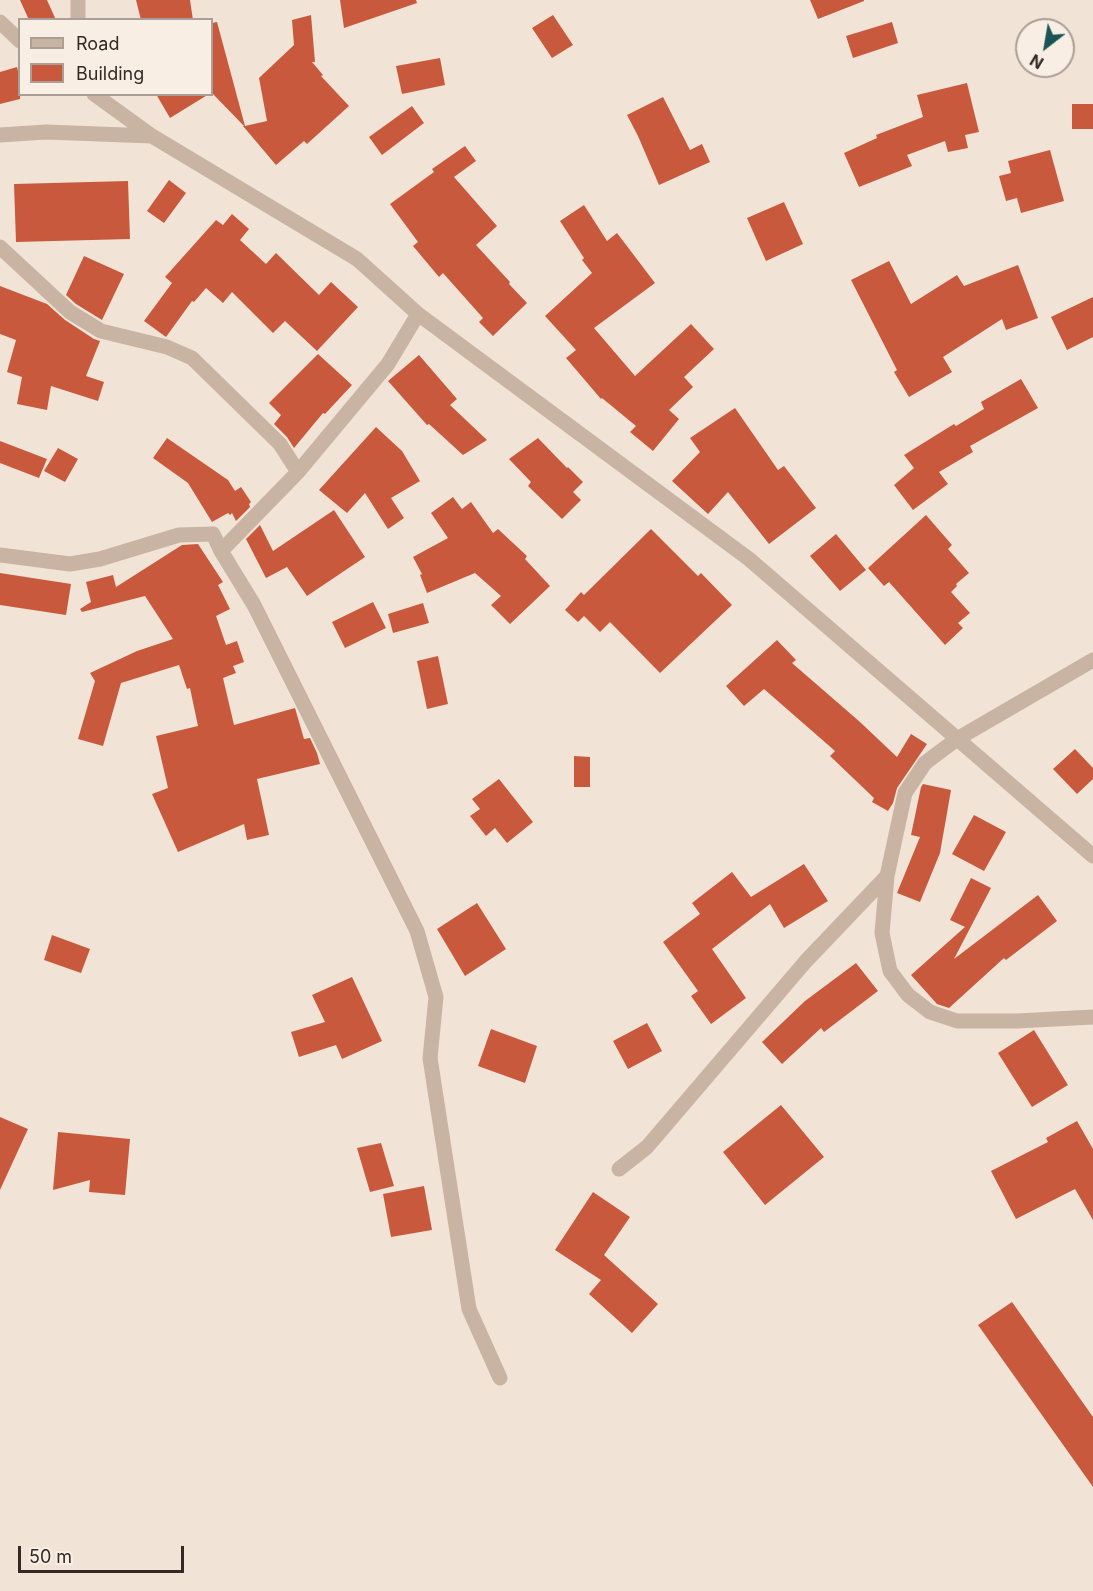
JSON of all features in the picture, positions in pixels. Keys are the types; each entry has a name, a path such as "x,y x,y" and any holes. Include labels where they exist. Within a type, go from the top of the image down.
{"street":[{"path":"78,0 78,18"},
{"path":"0,22 18,39"},
{"path":"97,96 152,136 357,259 418,314 749,559 1093,856"},
{"path":"0,135 46,132 152,136"},
{"path":"0,247 70,312 100,331 167,346 192,358 280,444 298,472"},
{"path":"221,551 298,472 388,364 418,314"},
{"path":"0,555 70,564 100,559 179,535 213,534 254,605 417,931 436,997 430,1058 469,1309 500,1378"},
{"path":"1093,660 957,739 925,763 905,793 887,876 882,933 890,971 908,995 930,1012 957,1020 1017,1021 1093,1017"},
{"path":"620,1169 647,1147 806,962 887,876"}],"building":[{"path":"20,0 47,0 55,18 28,18"},
{"path":"136,0 190,0 193,18 140,18"},
{"path":"340,0 416,0 417,3 344,28"},
{"path":"810,0 864,0 864,1 818,19"},
{"path":"311,15 315,62 312,62 323,75 321,76 349,106 307,144 304,141 276,165 244,126 213,94 213,23 217,22 245,126 267,121 259,78 294,45 292,20"},
{"path":"553,15 573,45 552,58 532,28"},
{"path":"892,22 898,43 853,58 846,36"},
{"path":"440,58 445,85 402,94 396,66"},
{"path":"17,67 20,99 0,104 0,72"},
{"path":"967,83 979,132 965,135 968,148 948,152 945,141 907,155 912,166 859,187 844,153 877,138 876,135 923,117 917,95"},
{"path":"157,96 206,96 170,118"},
{"path":"663,97 690,150 702,144 710,162 659,185 627,115"},
{"path":"1072,104 1093,104 1093,129 1072,129"},
{"path":"412,106 424,123 382,155 369,137"},
{"path":"465,146 476,161 454,177 497,226 476,245 527,303 493,336 479,322 483,318 443,273 439,277 413,246 418,242 390,204 434,172 432,169"},
{"path":"1050,150 1064,201 1021,213 1017,198 1006,201 999,176 1011,173 1008,161"},
{"path":"169,180 186,193 164,223 147,211"},
{"path":"128,181 130,239 16,242 14,184"},
{"path":"784,202 803,244 766,261 747,218"},
{"path":"584,205 607,241 617,233 655,283 594,328 635,376 691,324 714,349 684,377 693,387 669,410 679,419 653,451 630,432 636,426 601,399 566,358 576,350 545,316 592,273 560,221"},
{"path":"232,214 249,229 240,240 266,264 276,253 319,295 331,282 358,307 317,351 285,321 273,333 232,292 223,303 206,288 194,302 192,301 166,337 144,321 172,283 165,277 216,220 223,225"},
{"path":"84,256 124,274 102,320 66,295"},
{"path":"889,261 911,304 957,275 964,286 1018,265 1038,318 1006,330 1002,319 943,357 952,372 909,397 894,372 897,370 851,280"},
{"path":"0,286 47,304 65,320 100,341 86,376 104,382 98,401 51,386 47,410 17,404 22,377 7,372 16,340 0,334"},
{"path":"1093,297 1093,337 1067,350 1051,317"},
{"path":"318,354 352,385 325,414 323,413 294,448 274,424 281,415 269,403"},
{"path":"419,355 457,399 450,405 487,440 463,455 429,424 427,425 388,381"},
{"path":"1021,379 1038,408 970,446 973,452 939,472 948,484 913,510 894,485 914,468 904,455 954,424 956,426 984,409 981,402"},
{"path":"735,408 778,470 784,466 816,508 769,544 728,492 708,514 672,481 700,452 690,438"},
{"path":"376,427 402,451 420,481 391,498 404,518 388,529 365,493 347,513 319,490"},
{"path":"167,438 228,480 235,491 241,487 251,502 250,507 236,521 232,513 230,515 228,513 212,522 188,483 153,458"},
{"path":"538,438 583,482 573,492 581,500 562,519 528,486 531,482 509,459"},
{"path":"0,441 47,459 39,478 0,463"},
{"path":"58,448 78,459 65,482 44,471"},
{"path":"453,497 462,509 471,502 493,533 498,529 527,556 525,559 550,586 510,624 491,605 501,596 475,573 427,593 420,575 422,574 413,557 448,538 431,513"},
{"path":"334,510 365,557 307,596 287,567 266,578 246,539 260,525 273,551"},
{"path":"926,515 952,545 948,549 969,573 956,584 957,586 951,592 970,613 958,623 963,628 945,645 889,582 884,586 868,568"},
{"path":"651,529 698,576 701,573 732,605 660,673 610,622 600,632 584,616 578,622 565,610 581,592 584,595"},
{"path":"836,534 866,570 840,591 810,556"},
{"path":"198,544 223,582 218,585 230,609 216,616 226,645 237,641 244,662 233,666 236,673 223,678 234,725 295,708 304,739 310,738 320,764 257,779 269,835 247,840 244,824 178,852 152,794 168,788 156,736 198,726 190,688 187,689 179,665 121,683 103,746 78,739 95,681 90,673 137,651 173,639 145,596 82,612 80,609 91,602 86,582 113,575 116,587 182,545"},
{"path":"0,573 71,584 66,615 0,605"},
{"path":"373,602 386,628 345,648 332,622"},
{"path":"423,603 429,623 393,633 388,614"},
{"path":"777,640 796,660 792,663 897,757 911,734 927,744 897,788 888,811 872,802 874,798 830,756 835,751 764,689 744,706 726,686"},
{"path":"438,656 448,704 427,709 417,661"},
{"path":"1075,749 1093,768 1093,779 1077,794 1053,769"},
{"path":"574,756 590,757 590,787 574,787"},
{"path":"499,779 533,822 507,843 495,828 486,836 470,816 480,809 472,799"},
{"path":"923,784 951,790 940,853 920,902 897,893 920,837 911,835"},
{"path":"974,815 1006,832 984,871 952,854"},
{"path":"804,864 828,901 784,928 770,904 712,949 746,998 711,1024 691,996 698,991 663,942 700,914 692,903 732,872 751,897"},
{"path":"971,878 991,888 954,959 1038,895 1057,921 1006,960 1004,958 949,1008 937,1004 911,975 965,927 950,920"},
{"path":"477,903 506,949 465,976 437,929"},
{"path":"52,935 90,949 81,973 44,960"},
{"path":"856,963 878,991 824,1032 821,1028 782,1064 762,1042 805,1001"},
{"path":"352,977 382,1041 342,1059 336,1045 299,1057 291,1032 325,1022 312,995"},
{"path":"647,1023 662,1051 628,1069 613,1041"},
{"path":"491,1029 537,1046 525,1083 478,1066"},
{"path":"1034,1030 1068,1085 1032,1107 998,1053"},
{"path":"781,1105 824,1157 765,1205 723,1152"},
{"path":"0,1117 28,1129 0,1190"},
{"path":"1077,1121 1093,1149 1093,1220 1075,1189 1016,1219 991,1171 1048,1142 1046,1138"},
{"path":"58,1132 130,1139 125,1195 89,1192 90,1180 53,1190"},
{"path":"381,1143 394,1186 370,1192 357,1148"},
{"path":"424,1186 432,1230 391,1237 383,1194"},
{"path":"593,1192 630,1217 604,1255 658,1304 632,1333 589,1294 601,1280 555,1250"},
{"path":"1012,1302 1093,1417 1093,1487 978,1325"}]}
